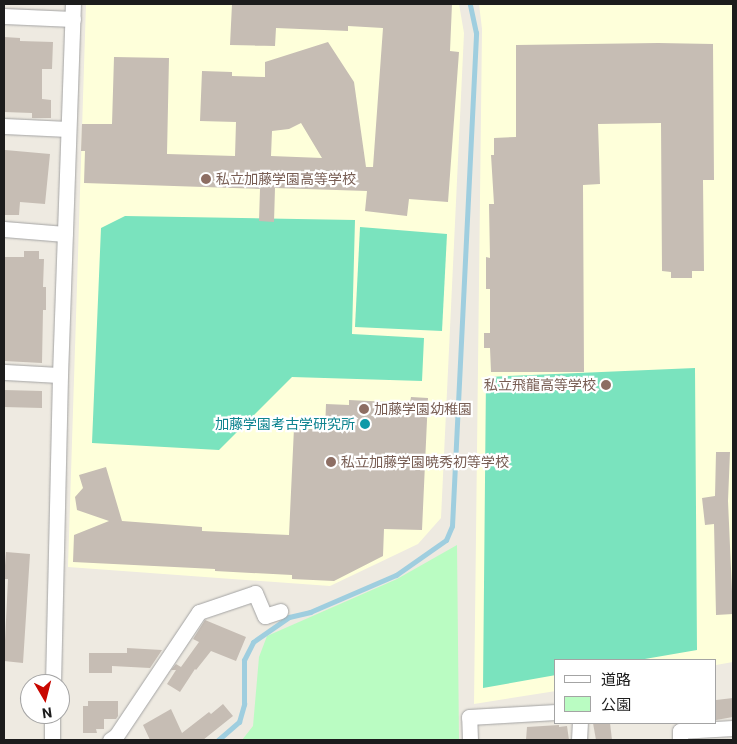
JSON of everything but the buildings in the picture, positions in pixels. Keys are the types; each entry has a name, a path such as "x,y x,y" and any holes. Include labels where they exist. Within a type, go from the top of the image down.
{"street":[{"path":"4,16 73,11 60,375 53,674"},
{"path":"4,126 68,129"},
{"path":"4,230 65,234"},
{"path":"4,372 60,375"},
{"path":"110,740 116,736 199,612 254,593 264,616 280,611"},
{"path":"470,740 469,717 554,712"},
{"path":"52,724 52,740"},
{"path":"579,740 580,724"},
{"path":"680,740 680,731 733,728"}],"shaded area":[{"path":"86,4 459,4 464,33 441,518 418,544 330,586 68,567"},
{"name":"私立飛龍高等学校","path":"479,4 732,4 733,662 717,665 717,659 554,659 554,691 474,704 482,29"}],"green space":[{"path":"125,216 355,220 352,334 424,338 422,381 292,377 219,450 92,443 101,228"},
{"path":"360,227 447,234 442,331 355,327"},
{"path":"695,368 697,650 645,659 554,659 554,675 483,688 486,377"},
{"path":"457,545 459,740 242,740 253,726 259,657 267,636 397,579"}],"waterway":[{"path":"218,740 239,722 244,704 244,660 253,642 289,617 310,612 396,575 446,540 452,526 476,33 470,4"}],"place":[{"name":"私立加藤学園高等学校","path":"206,179"},
{"name":"私立飛龍高等学校","path":"606,385"},
{"name":"加藤学園幼稚園","path":"364,409"},
{"name":"加藤学園考古学研究所","path":"365,424"},
{"name":"私立加藤学園暁秀初等学校","path":"331,462"}]}
